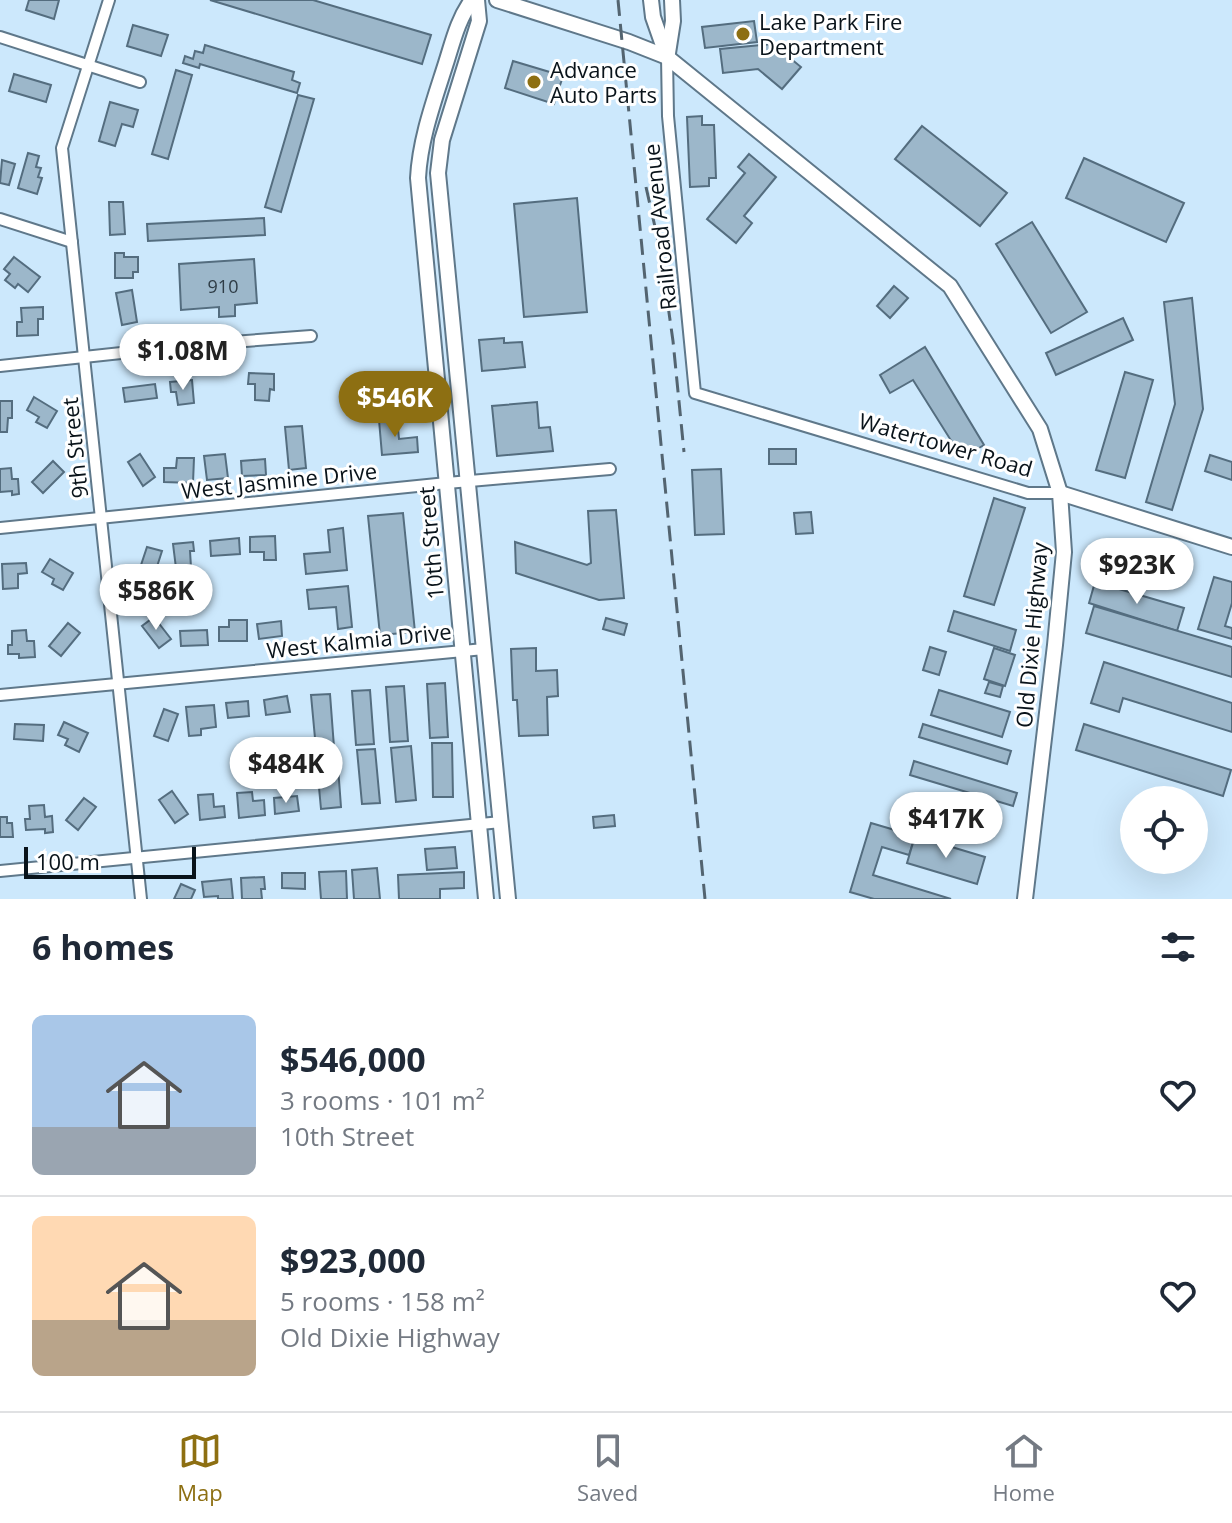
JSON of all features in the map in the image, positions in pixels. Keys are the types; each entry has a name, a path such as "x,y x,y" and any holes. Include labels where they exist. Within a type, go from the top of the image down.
{"main road":[{"name":"10th Street","path":"475,0 479,21 442,140 438,173 508,899"},
{"name":"10th Street","path":"475,0 462,13 423,140 418,170 486,899"},
{"path":"497,0 667,57"},
{"path":"651,0 653,17 667,57"},
{"path":"667,57 673,21 672,0"},
{"name":"Old Dixie Highway","path":"667,57 950,286 1040,429 1060,493 1064,552 1025,899"},
{"name":"Watertower Road","path":"1060,493 1232,547"}],"street":[{"name":"9th Street","path":"109,0 62,148 141,899"},
{"path":"0,37 140,82"},
{"name":"Railroad Avenue","path":"667,57 668,116 695,393"},
{"path":"0,219 72,242"},
{"path":"0,366 311,336"},
{"name":"Watertower Road","path":"695,393 1028,493 1060,493"},
{"name":"West Jasmine Drive","path":"0,528 610,469"},
{"name":"West Kalmia Drive","path":"0,695 484,649"},
{"path":"0,871 501,822"}],"building":[{"path":"29,0 59,0 54,19 26,10"},
{"path":"210,0 313,0 431,35 422,64"},
{"path":"754,21 757,42 705,48 702,27"},
{"path":"133,25 168,35 161,56 127,46"},
{"path":"773,44 801,67 782,89 758,69 723,73 720,49"},
{"path":"205,45 294,72 292,80 300,83 297,93 200,64 199,68 183,63 185,56 193,59 195,51 203,53"},
{"name":"Advance Auto Parts","path":"513,61 563,76 554,104 505,88"},
{"path":"176,70 192,75 168,159 152,154"},
{"path":"14,74 51,85 46,102 9,91"},
{"path":"298,95 314,99 281,212 265,207"},
{"path":"110,102 138,110 133,127 122,124 115,146 99,141"},
{"path":"702,116 702,125 714,125 716,178 709,178 709,186 690,187 687,117"},
{"path":"922,126 1007,193 980,226 895,159"},
{"path":"28,153 39,156 36,167 41,168 38,177 42,178 37,194 18,188"},
{"path":"749,154 776,177 744,216 752,223 736,243 707,219 745,173 738,167"},
{"path":"1084,158 1184,203 1166,242 1066,198"},
{"path":"2,160 15,164 9,185 0,183"},
{"path":"577,198 587,312 524,317 514,204"},
{"path":"109,202 123,202 125,234 110,235"},
{"path":"264,218 265,235 148,241 147,224"},
{"path":"1032,222 1087,312 1051,333 996,244"},
{"path":"115,253 138,257 138,272 133,272 133,278 115,278"},
{"path":"14,257 40,277 28,292 18,284 15,288 5,280 10,274 4,269"},
{"path":"254,259 257,303 235,305 235,316 219,317 219,307 181,310 179,264"},
{"path":"894,286 908,298 890,318 877,306"},
{"path":"132,290 137,322 122,325 116,293"},
{"path":"1192,298 1203,409 1172,510 1146,502 1175,404 1164,302"},
{"path":"43,307 43,319 38,319 38,335 17,336 17,322 22,322 21,308"},
{"path":"1123,318 1133,340 1056,375 1046,353"},
{"path":"504,338 504,343 522,342 525,367 482,371 479,340"},
{"path":"925,347 984,445 962,458 913,380 890,393 880,375"},
{"path":"1125,372 1153,380 1125,478 1096,470"},
{"path":"249,373 274,374 274,390 270,389 269,401 255,400 255,384 248,384"},
{"path":"192,380 194,403 178,405 170,382"},
{"path":"155,384 157,398 125,402 123,388"},
{"path":"34,397 57,411 47,428 36,422 39,417 27,410"},
{"path":"0,401 12,401 12,418 8,418 7,432 0,432"},
{"path":"537,402 539,428 550,427 553,451 497,456 492,406"},
{"path":"397,418 399,439 417,437 418,452 382,455 379,420"},
{"path":"302,426 306,468 289,470 285,427"},
{"path":"769,449 796,449 796,464 769,464"},
{"path":"140,454 155,477 143,486 128,462"},
{"path":"225,454 228,478 207,480 204,456"},
{"path":"1210,455 1232,462 1232,480 1205,471"},
{"path":"177,458 194,458 193,483 164,482 164,468 176,468"},
{"path":"265,459 266,475 242,476 241,461"},
{"path":"53,461 64,472 43,493 32,482"},
{"path":"11,468 12,479 18,479 19,494 0,492 0,469"},
{"path":"721,469 724,534 695,535 692,470"},
{"path":"994,498 1025,508 994,605 964,596"},
{"path":"616,510 624,598 599,600 516,573 515,542 587,565 591,563 588,511"},
{"path":"811,512 813,533 796,534 794,513"},
{"path":"403,513 415,632 380,635 368,516"},
{"path":"343,528 347,570 306,574 304,554 330,552 328,530"},
{"path":"275,536 276,560 264,560 264,552 250,552 250,537"},
{"path":"239,538 240,554 211,556 210,541"},
{"path":"193,542 191,567 176,568 173,544"},
{"path":"147,547 162,551 153,579 138,574"},
{"path":"1109,550 1162,566 1157,584 1104,568"},
{"path":"50,559 73,573 63,590 52,584 54,579 42,572"},
{"path":"26,563 27,573 18,574 18,588 3,589 2,564"},
{"path":"1214,577 1232,582 1232,603 1225,626 1232,628 1232,639 1198,629"},
{"path":"1095,582 1184,608 1177,631 1089,603"},
{"path":"348,586 352,627 338,629 336,607 309,609 307,590"},
{"path":"1094,606 1232,647 1232,677 1086,633"},
{"path":"954,611 1016,630 1010,651 948,631"},
{"path":"154,617 171,639 159,648 142,626"},
{"path":"606,618 627,624 624,635 603,629"},
{"path":"229,620 247,620 247,641 219,641 219,627 229,627"},
{"path":"281,621 282,636 259,639 257,624"},
{"path":"68,623 80,633 61,656 49,646"},
{"path":"26,630 27,641 34,641 35,657 19,658 19,654 8,654 12,631"},
{"path":"207,630 208,645 181,646 180,631"},
{"path":"930,647 946,652 939,675 923,670"},
{"path":"536,648 536,671 557,670 558,696 547,697 548,735 519,736 517,700 513,700 511,649"},
{"path":"994,648 1015,655 1005,686 984,679"},
{"path":"1104,662 1232,703 1232,732 1123,698 1119,712 1091,703"},
{"path":"989,682 1003,686 1000,697 985,693"},
{"path":"445,683 448,737 430,738 427,684"},
{"path":"404,686 408,741 390,742 386,687"},
{"path":"370,690 374,744 356,745 352,691"},
{"path":"939,690 1010,712 1002,737 931,715"},
{"path":"330,694 334,747 316,749 311,695"},
{"path":"287,696 290,712 266,715 264,700"},
{"path":"248,701 249,716 228,718 226,703"},
{"path":"214,705 216,727 201,729 201,735 189,736 186,707"},
{"path":"164,709 178,714 168,741 154,736"},
{"path":"64,722 88,733 79,752 65,745 68,739 58,735"},
{"path":"15,724 44,725 43,741 14,739"},
{"path":"923,724 1011,751 1007,764 919,737"},
{"path":"1084,724 1231,770 1223,796 1208,791 1208,786 1191,786 1076,750"},
{"path":"432,743 452,743 453,797 433,797"},
{"path":"411,746 416,800 396,802 391,748"},
{"path":"375,749 380,803 362,804 357,750"},
{"path":"337,753 341,807 321,809 316,755"},
{"path":"914,761 1017,793 1013,806 910,775"},
{"path":"172,791 188,814 175,823 159,800"},
{"path":"252,792 253,801 264,800 265,815 239,818 237,793"},
{"path":"213,794 214,807 224,806 225,817 200,820 198,795"},
{"path":"943,794 990,808 982,834 935,820"},
{"path":"297,796 299,811 275,814 274,798"},
{"path":"84,798 96,807 78,830 66,820"},
{"path":"44,805 45,817 52,816 53,832 45,833 45,829 26,830 25,819 30,819 29,806"},
{"path":"614,815 615,826 594,828 593,817"},
{"path":"0,817 7,817 7,823 12,823 13,837 0,837"},
{"path":"871,823 915,836 909,855 882,847 873,875 951,899 874,899 850,892"},
{"path":"915,836 985,857 977,884 907,863"},
{"path":"455,847 457,868 427,870 425,849"},
{"path":"377,868 380,899 354,899 352,870"},
{"path":"346,871 347,899 321,899 319,872"},
{"path":"464,872 464,888 440,889 440,899 399,899 398,875"},
{"path":"282,873 305,873 305,889 282,888"},
{"path":"264,877 262,899 242,899 241,878"},
{"path":"231,879 233,899 204,897 202,882"},
{"path":"181,884 195,890 191,899 174,899"}],"railway":[{"path":"618,0 705,899"},
{"path":"646,187 660,249 684,452"}],"place":[{"name":"Lake Park Fire Department","path":"743,34"},
{"name":"Advance Auto Parts","path":"534,82"}]}
